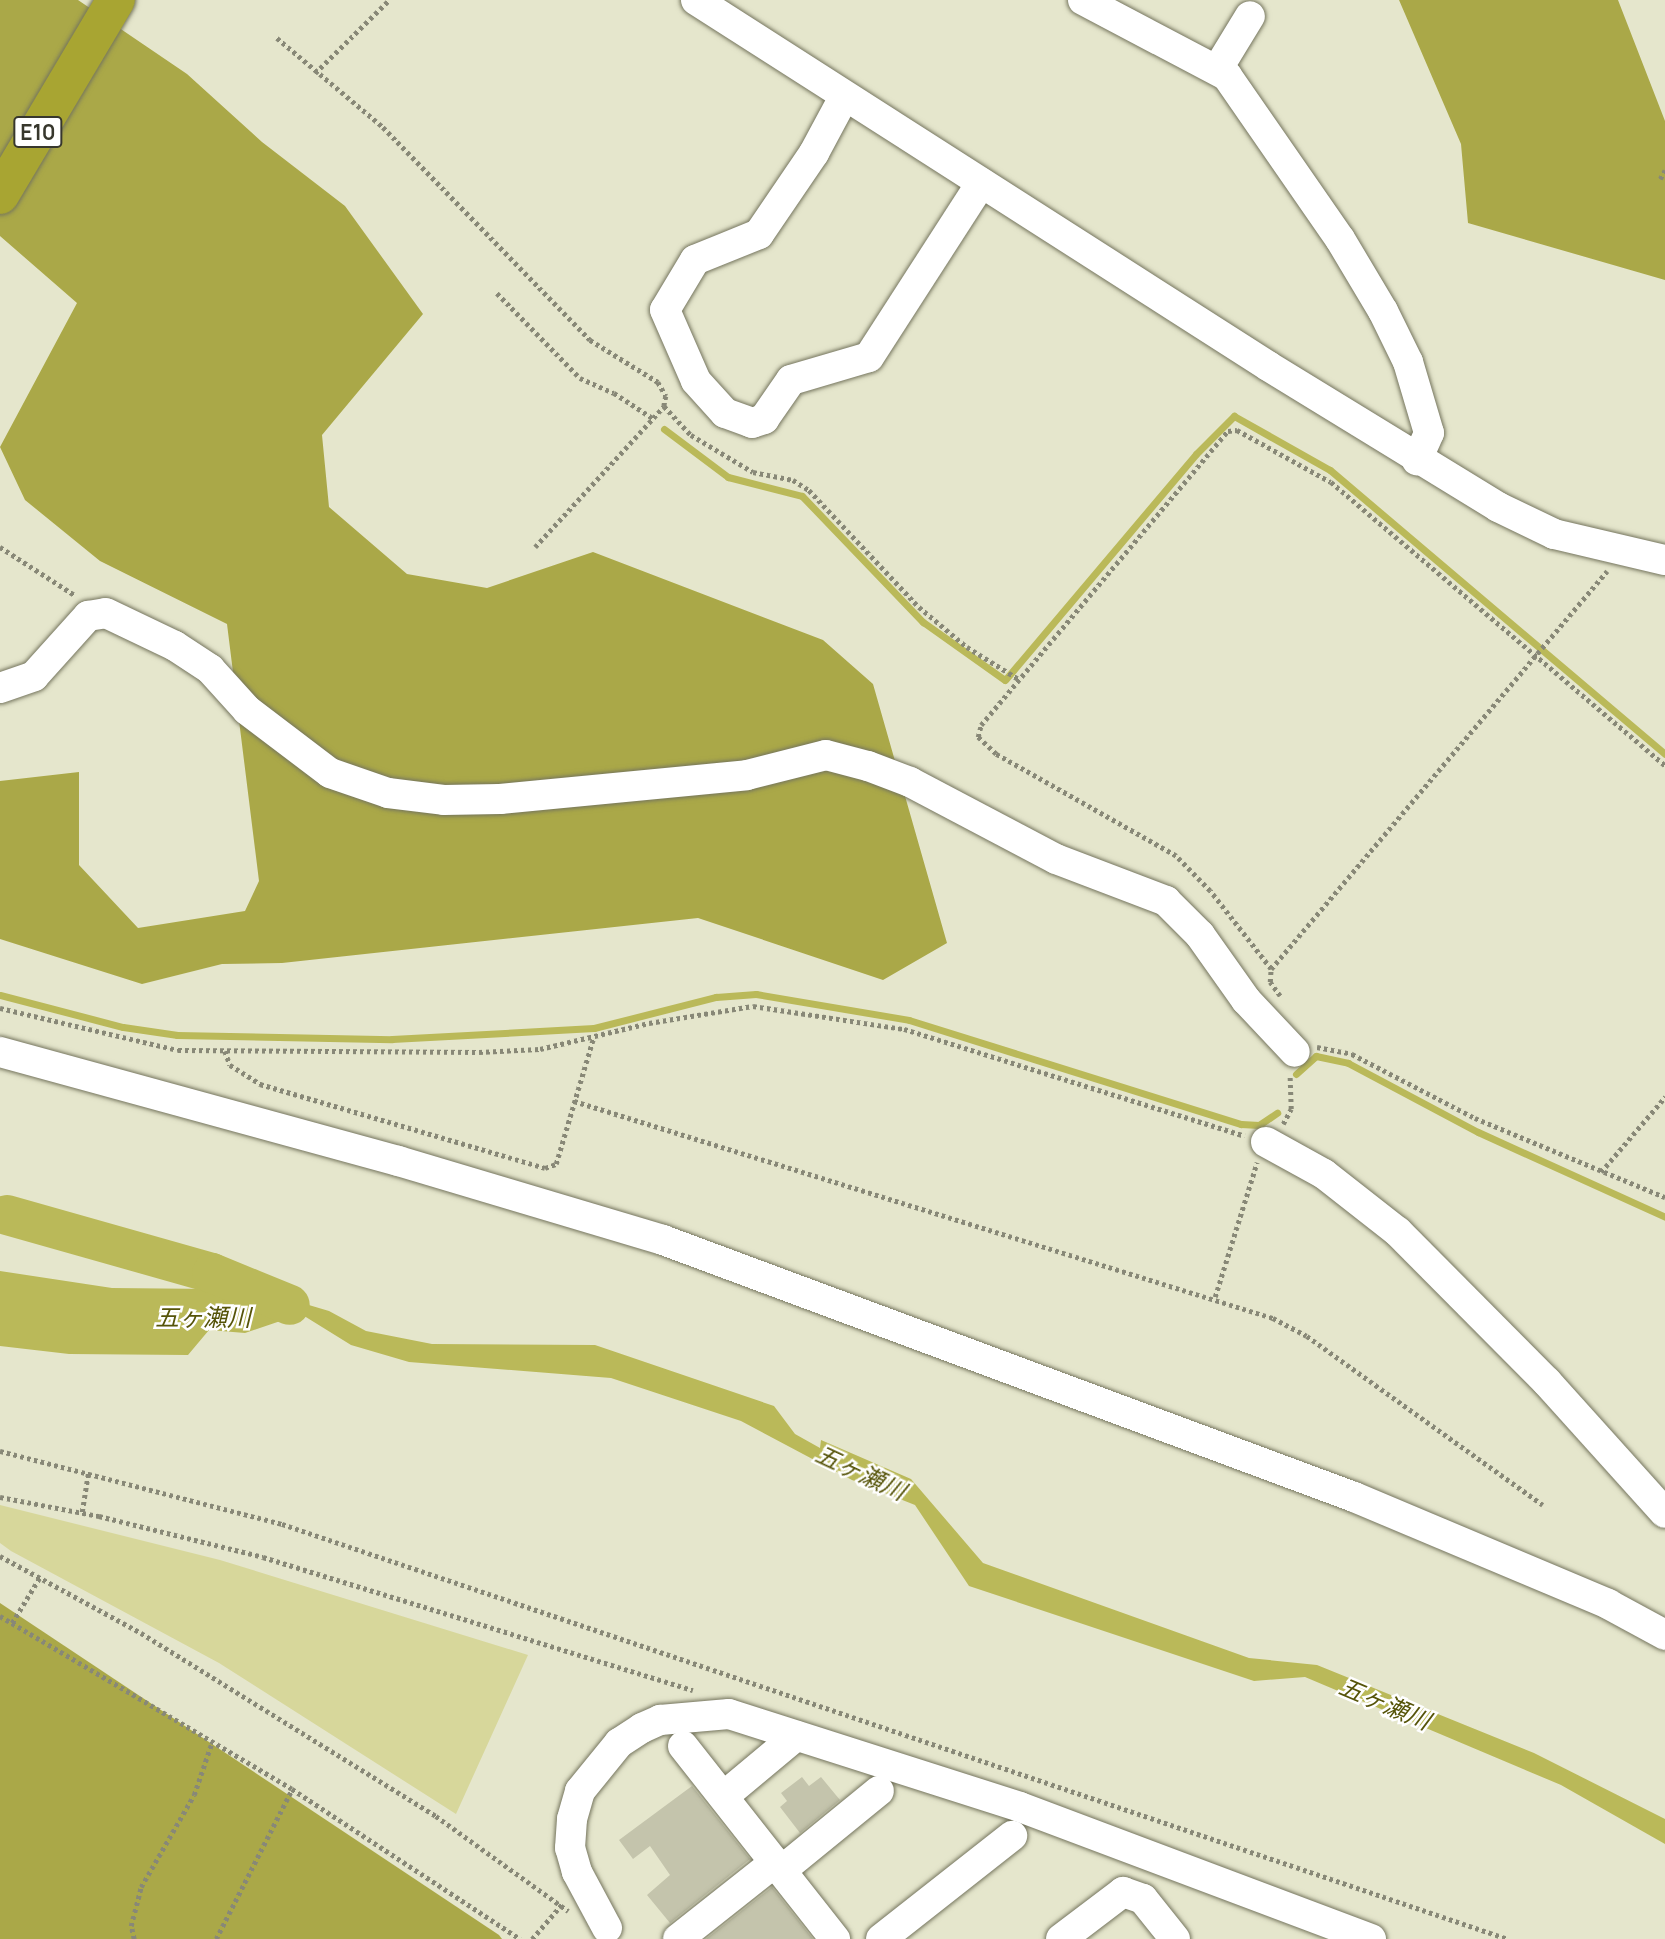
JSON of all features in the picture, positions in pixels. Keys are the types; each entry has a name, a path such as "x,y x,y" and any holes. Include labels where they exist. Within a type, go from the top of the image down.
{"highway":[{"path":"0,192 99,0"},
{"name":"E10","path":"0,192 116,0"},
{"name":"E10","path":"75,68 124,0"}],"street":[{"path":"696,0 844,97 1417,460 1554,534 1622,553 1665,560"},
{"path":"1083,0 1227,76 1340,239 1383,311 1408,362 1429,433 1417,460"},
{"path":"1217,70 1250,16"},
{"path":"844,97 814,153 759,234 695,260 665,310 696,381 725,413 751,423 764,419 791,380 869,357 981,183"},
{"path":"0,688 34,676 88,616 106,613 175,646 210,668 247,710 330,773 388,793 444,800 500,799 747,775 827,755 868,766 910,782 1056,859 1166,901 1200,935 1246,1000 1304,1049"},
{"path":"0,1052 398,1161 663,1240 1354,1497 1608,1604 1665,1634"},
{"path":"1266,1142 1324,1174 1398,1232 1547,1382 1665,1513"},
{"path":"607,1928 582,1882 570,1847 572,1819 580,1791 596,1766 619,1742 660,1720 729,1714 886,1762 1161,1857 1371,1939"},
{"path":"724,1796 796,1736"},
{"path":"683,1746 835,1939"},
{"path":"678,1939 879,1791"},
{"path":"881,1939 1012,1836"},
{"path":"1061,1939 1123,1892 1143,1899 1175,1939"}],"path":[{"path":"315,73 389,0"},
{"path":"277,38 315,73 383,127 590,340 658,382 666,396 664,407 535,547"},
{"path":"1660,179 1665,170"},
{"path":"497,293 580,378 614,393 653,419"},
{"path":"664,407 691,435 722,455 753,472 793,480 809,490 919,607 967,648 1020,680"},
{"path":"1271,969 1210,891 1176,856 996,754 978,737 981,725 1228,431 1237,430 1331,482 1665,765"},
{"path":"0,547 106,613"},
{"path":"1285,1003 1270,982 1271,969 1622,553"},
{"path":"0,1008 115,1039 178,1051 480,1052 593,1039 723,1009 753,1006 824,1014 904,1030 1266,1142"},
{"path":"225,1051 230,1065 260,1084 545,1168 556,1164 593,1039"},
{"path":"1215,1297 1266,1142 1292,1109 1289,1081 1304,1049 1352,1054 1475,1118 1665,1197"},
{"path":"1601,1172 1665,1097"},
{"path":"574,1101 1215,1297 1307,1336 1543,1505"},
{"path":"0,1451 282,1524 1508,1939"},
{"path":"82,1512 89,1473"},
{"path":"0,1497 82,1512 407,1599 696,1691 729,1714"},
{"path":"0,1556 141,1633 436,1816 572,1914"},
{"path":"12,1623 40,1577"},
{"path":"0,1616 292,1788 520,1939"},
{"path":"134,1939 131,1926 141,1887 194,1795 212,1742"},
{"path":"216,1939 292,1788"},
{"path":"532,1939 582,1882"}],"green space":[{"path":"0,1505 220,1560 528,1655 456,1814 219,1663 11,1551 0,1543"}],"shaded area":[{"path":"0,0 78,0 187,74 262,142 345,206 423,314 322,435 329,507 407,574 487,588 593,552 823,640 873,684 947,943 883,980 698,918 282,963 222,964 142,984 0,939 0,781 79,772 79,865 138,928 245,911 259,881 227,624 100,561 25,500 0,447 77,303 0,236"},
{"path":"1399,0 1618,0 1665,121 1665,280 1468,223 1461,144"},
{"path":"0,1603 499,1935 502,1939 0,1939"}],"water":[{"name":"五ヶ瀬川","path":"0,1271 112,1288 214,1289 292,1300 329,1311 366,1331 432,1344 595,1345 774,1406 795,1434 820,1448 821,1440 911,1479 983,1563 1249,1658 1317,1665 1534,1753 1665,1819 1665,1844 1561,1785 1305,1677 1254,1681 969,1586 915,1505 852,1480 741,1421 611,1378 409,1362 351,1345 301,1314 245,1333 209,1330 188,1355 69,1354 0,1346"}],"building":[{"path":"802,1777 809,1786 821,1777 840,1800 800,1833 780,1807 787,1801 781,1793"},
{"path":"692,1786 750,1859 670,1923 647,1895 670,1875 650,1846 633,1859 619,1840"},
{"path":"772,1887 813,1939 706,1939"}],"waterway":[{"path":"664,429 728,477 802,496 923,622 1005,680 1196,454 1234,416 1330,470 1665,754"},
{"path":"0,995 123,1027 177,1035 392,1039 594,1028 716,997 756,994 909,1020 1241,1124 1259,1125 1277,1113"},
{"path":"1296,1074 1316,1056 1348,1063 1478,1132 1665,1217"},
{"path":"0,1212 7,1215"},
{"path":"7,1215 212,1273 290,1305"}]}
